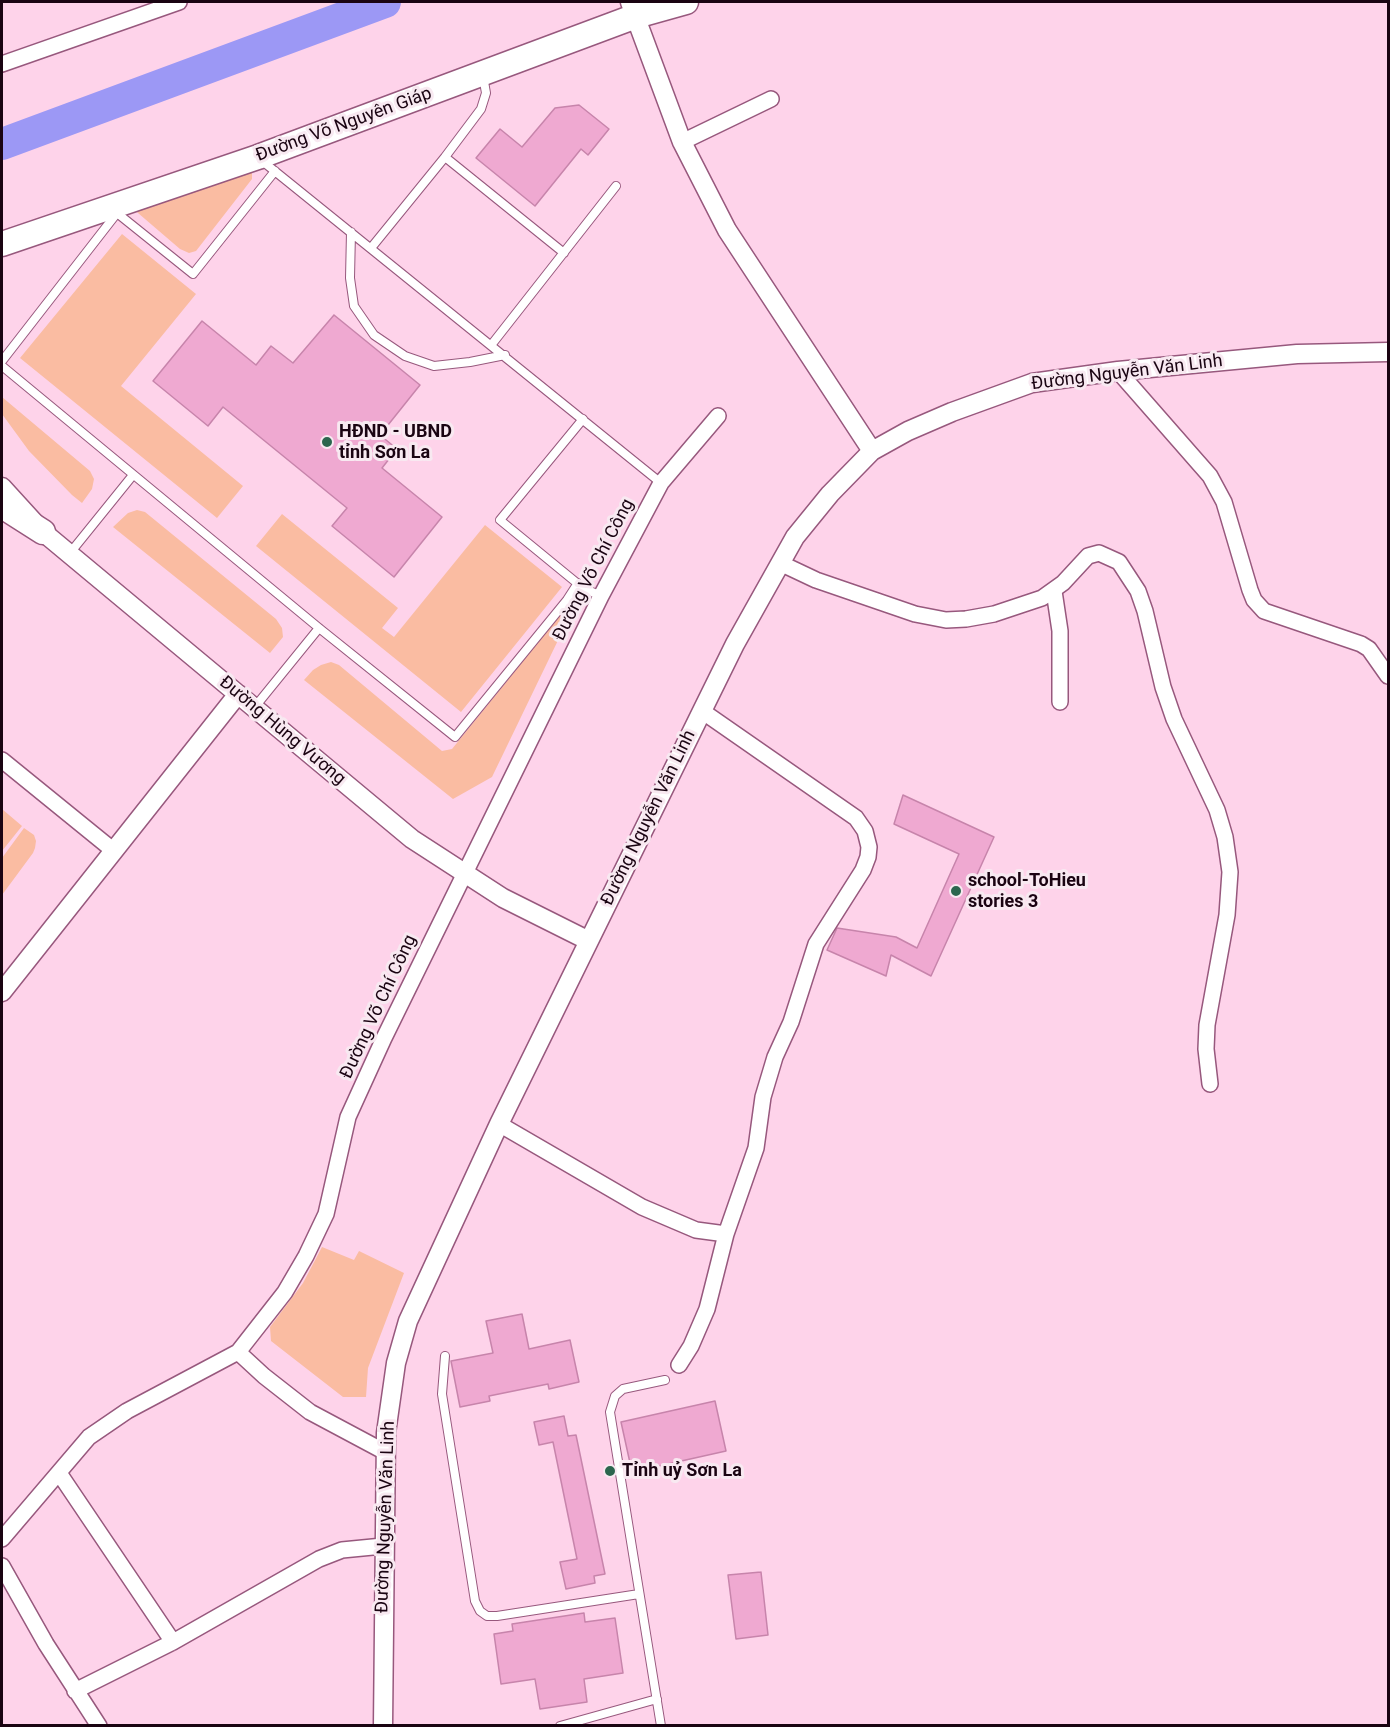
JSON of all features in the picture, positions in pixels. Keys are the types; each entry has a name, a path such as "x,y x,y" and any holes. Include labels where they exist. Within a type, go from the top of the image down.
{"main road":[{"name":"Đường Võ Nguyên Giáp","path":"2,244 266,164 633,9 686,2"},
{"path":"2,506 44,532"}],"street":[{"path":"2,64 151,6 179,2"},
{"path":"633,9 682,142 727,230 872,451"},
{"path":"682,142 771,99"},
{"name":"Đường Nguyễn Văn Linh","path":"383,1725 383,1546 386,1433 396,1363 408,1321 499,1124 702,711 795,537 830,494 872,451 908,431 952,412 1032,383 1118,371 1297,354 1389,352"},
{"path":"1118,371 1210,477 1224,502 1254,600 1264,611 1361,644 1369,649 1389,676"},
{"name":"Đường Võ Chí Công","path":"2,1539 89,1437 127,1411 238,1352 285,1292 306,1256 326,1214 348,1117 384,1038 601,596 661,483 718,416"},
{"name":"Đường Hùng Vương","path":"2,487 44,532 69,554 412,839 503,898 589,941"},
{"path":"780,562 816,580 915,614 946,620 966,620 1024,605 1054,591 1088,556 1099,553 1119,562 1129,576 1145,611 1163,687 1174,719 1217,810 1225,837 1230,872 1227,915 1207,1026 1209,1084"},
{"path":"1054,591 1060,631 1060,702"},
{"path":"2,992 238,694"},
{"path":"679,1365 691,1346 706,1309 726,1234 756,1148 767,1078 791,1022 816,944 863,870 869,847 865,831 856,818 702,711"},
{"path":"2,760 114,851"},
{"path":"499,1124 642,1207 696,1230 726,1234"},
{"path":"238,1352 310,1412 385,1452"},
{"path":"59,1473 172,1642"},
{"path":"75,1691 172,1642 319,1558 342,1550 383,1546"},
{"path":"2,1566 75,1691 99,1725"}],"lane":[{"path":"371,248 482,109 486,93 482,73"},
{"path":"445,157 564,253"},
{"path":"2,361 116,209 194,274 266,164 492,344 661,483"},
{"path":"492,344 616,186"},
{"path":"351,232 350,278 354,306 374,335 405,356 434,366 505,355"},
{"path":"2,366 319,628 455,737 567,600 578,583"},
{"path":"583,419 500,520 583,588 601,596"},
{"path":"69,554 133,475"},
{"path":"254,708 319,628"},
{"path":"445,1356 442,1394 475,1601 480,1611 487,1616 497,1617 639,1594"},
{"path":"661,1725 610,1412 615,1396 623,1389 665,1380"},
{"path":"560,1725 657,1699"}],"shaded area":[{"path":"252,172 252,179 196,251 189,253 180,249 131,207"},
{"path":"122,234 196,294 121,386 243,486 217,518 20,358"},
{"path":"2,397 90,471 94,479 92,489 82,503 29,451 2,414"},
{"path":"137,510 145,512 276,619 282,628 283,637 270,653 113,527 128,513"},
{"path":"282,514 398,608 382,628 394,637 485,525 562,587 461,712 256,546"},
{"path":"577,601 492,777 453,799 304,680 321,665 331,662 339,665 442,751 452,749 571,602"},
{"path":"2,809 22,826 2,851"},
{"path":"24,828 34,835 35,848 2,895 2,858"},
{"path":"322,1247 354,1260 359,1251 404,1273 368,1368 366,1397 343,1397 271,1341 270,1327 303,1283"}],"building":[{"path":"579,105 609,129 588,155 581,149 535,206 476,158 500,129 522,147 555,108"},
{"name":"HĐND - UBND tỉnh Sơn La","path":"334,315 420,385 380,435 397,449 382,468 442,517 394,577 332,526 347,508 223,407 208,426 153,381 202,321 256,365 271,346 293,363"},
{"name":"school-ToHieu stories 3","path":"903,795 994,837 931,976 891,955 886,976 827,950 837,928 896,937 917,948 959,854 894,824"},
{"path":"522,1314 529,1349 570,1340 579,1382 549,1389 548,1384 489,1396 490,1401 460,1407 451,1361 493,1353 486,1321"},
{"path":"715,1401 726,1451 632,1472 621,1422"},
{"path":"564,1416 568,1436 576,1435 605,1574 594,1576 595,1583 566,1589 560,1562 577,1559 553,1442 539,1445 534,1422"},
{"path":"761,1572 768,1635 736,1639 728,1575"},
{"path":"584,1613 585,1622 615,1618 623,1673 584,1679 587,1702 540,1709 535,1679 501,1684 494,1634 513,1631 512,1624"}],"waterway":[{"path":"2,144 385,2"}],"place":[{"name":"HĐND - UBND tỉnh Sơn La","path":"327,442"},
{"name":"school-ToHieu stories 3","path":"956,891"},
{"name":"Tỉnh uỷ Sơn La","path":"610,1471"}]}
